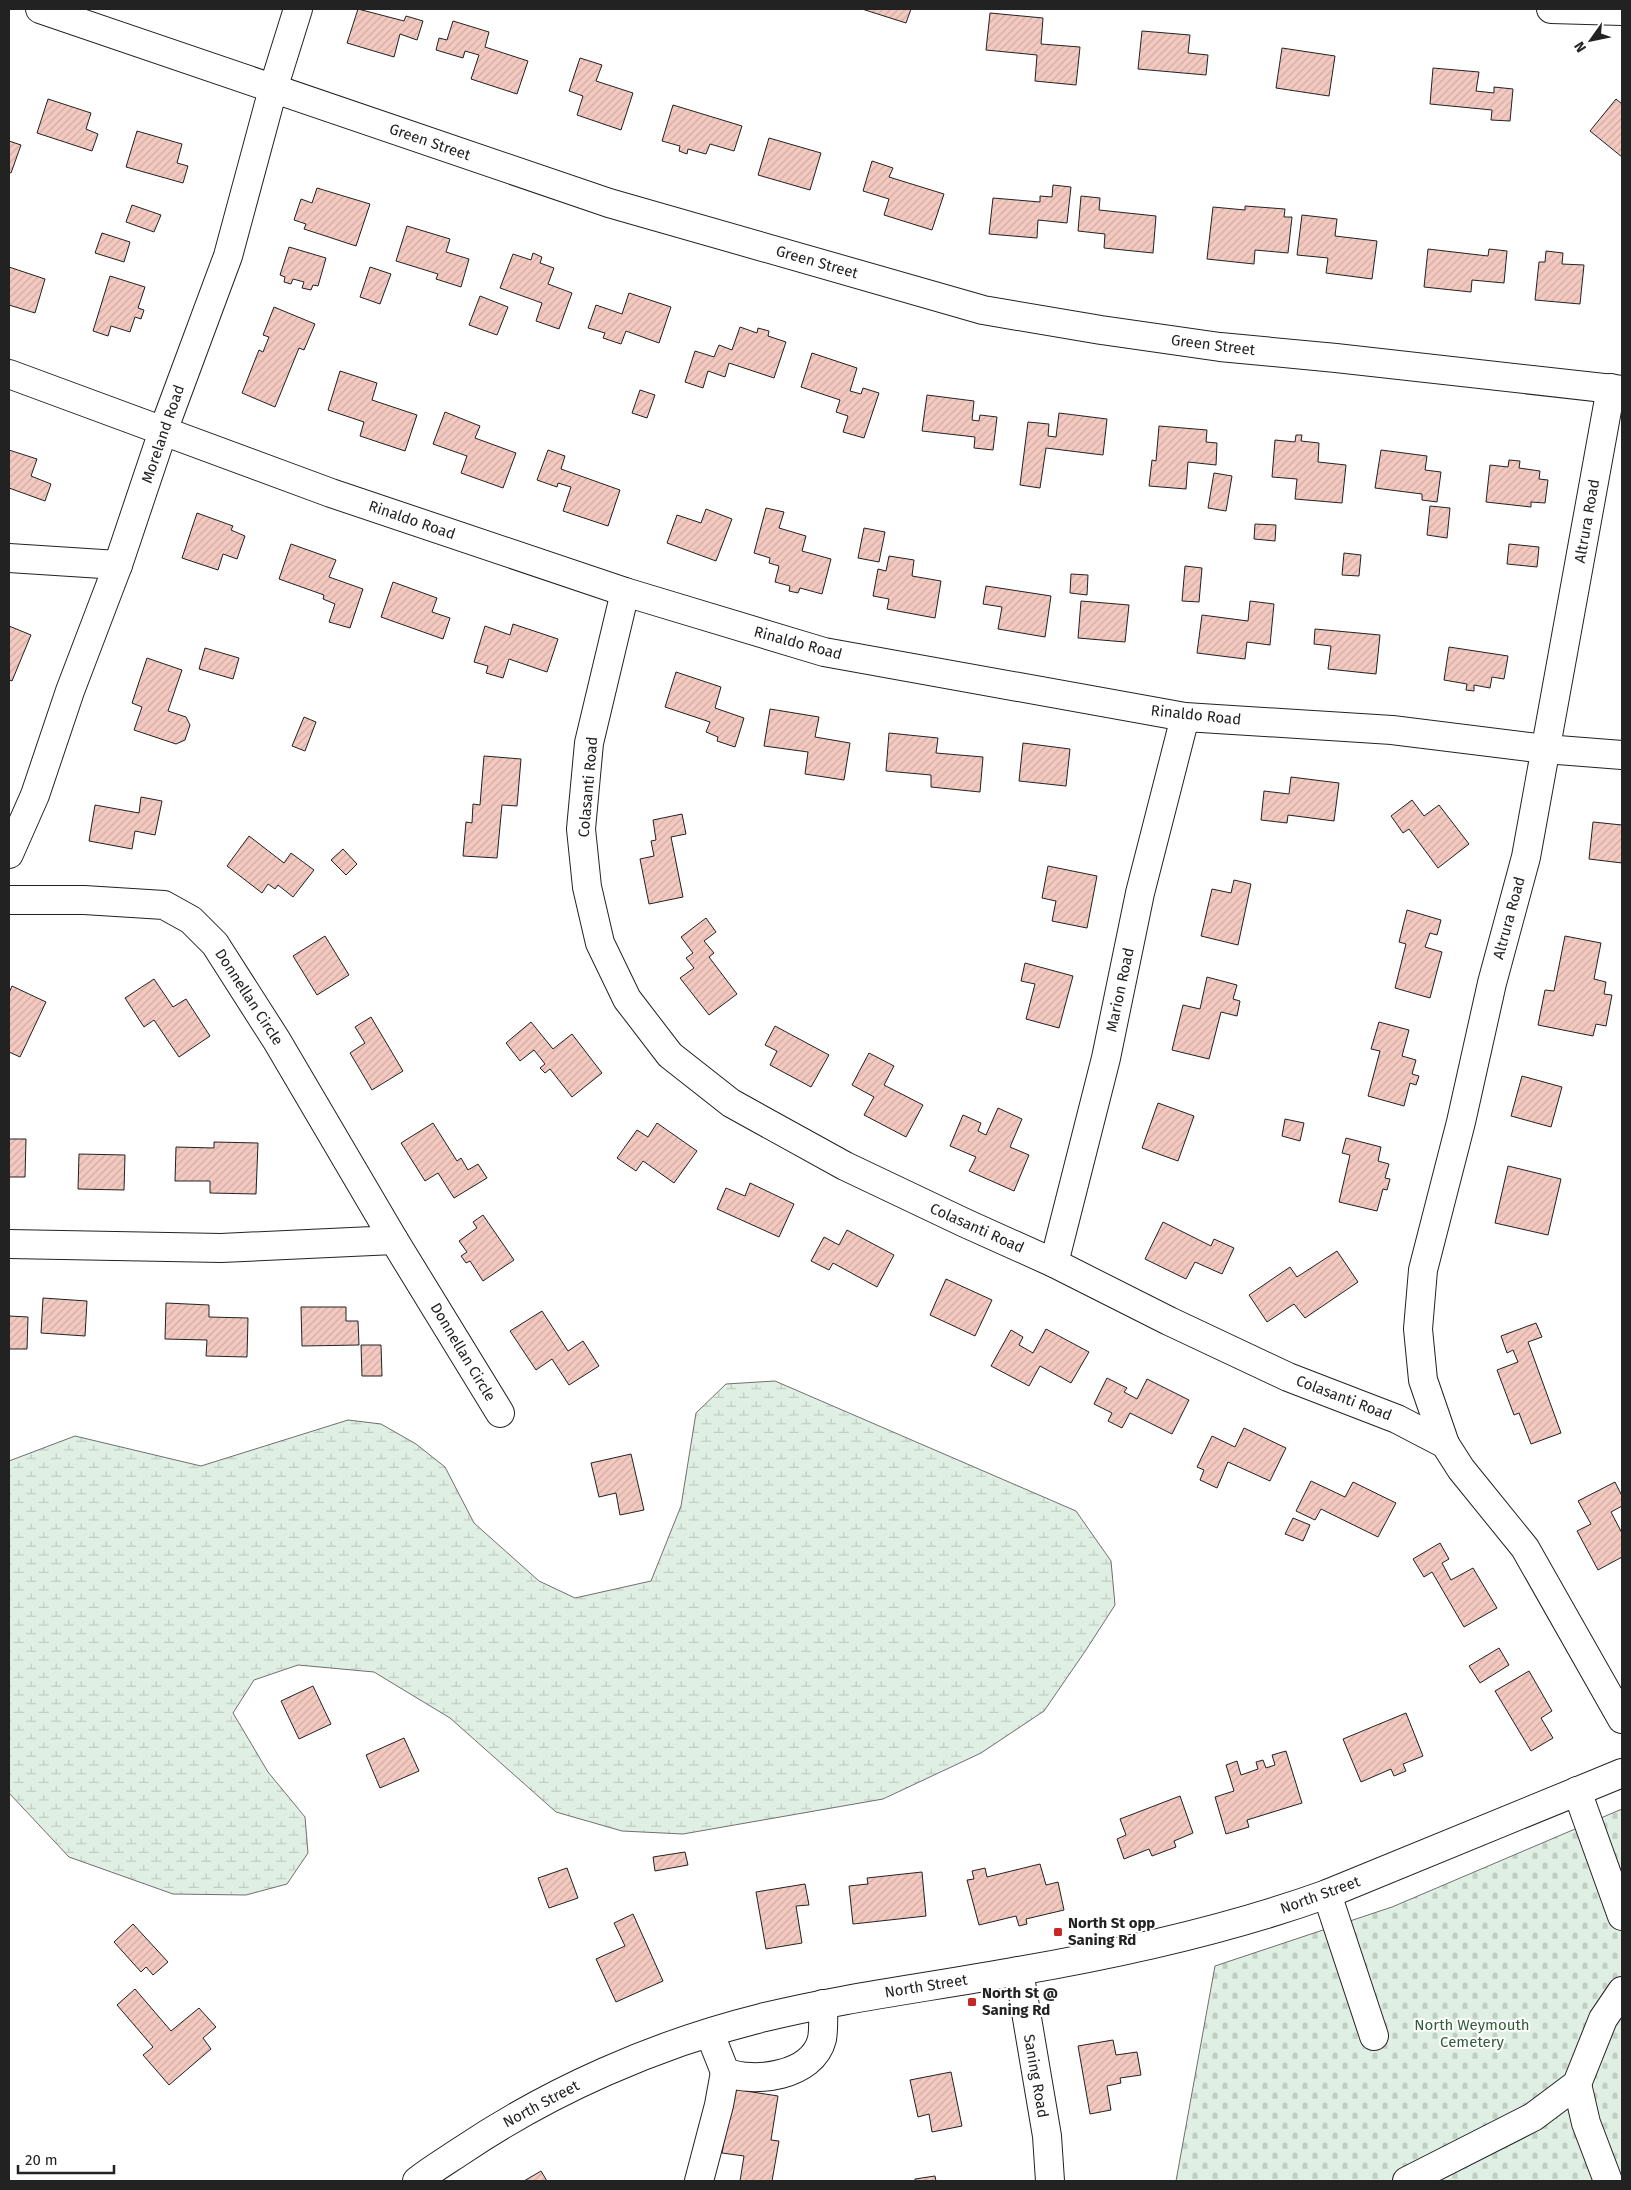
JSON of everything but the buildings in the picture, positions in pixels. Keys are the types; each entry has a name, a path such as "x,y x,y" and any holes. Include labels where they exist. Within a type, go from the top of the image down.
{"street":[{"name":"Green Street","path":"40,9 609,203 983,310 1220,348 1336,358 1617,389"},
{"name":"Moreland Road","path":"9,854 35,794 70,691 118,565 163,431 228,256 273,89 298,9"},
{"path":"1551,9 1622,11"},
{"name":"Rinaldo Road","path":"9,374 331,493 625,592 824,652 1185,717 1392,730 1545,749 1622,755"},
{"name":"Altrura Road","path":"1445,1444 1423,1380 1418,1330 1423,1270 1461,1122 1492,983 1526,857 1545,749 1617,389"},
{"path":"9,558 118,565"},
{"name":"Colasanti Road","path":"625,592 589,743 581,829 587,887 600,943 627,999 670,1055 731,1104 845,1166 1054,1263 1169,1321 1288,1377 1397,1419 1445,1444 1461,1469 1525,1548 1622,1719"},
{"name":"Marion Road","path":"1054,1263 1106,1058 1140,893 1185,717"},
{"name":"Donnellan Circle","path":"9,900 84,900 164,905 191,920 214,944 278,1040 394,1240 500,1413"},
{"path":"9,1244 221,1248 394,1240"},
{"name":"North Street","path":"417,2181 490,2131 552,2097 615,2068 710,2034 758,2019 823,2004 1019,1971 1182,1939 1288,1908 1327,1894 1622,1773"},
{"path":"1576,1791 1622,1916"},
{"path":"1327,1894 1374,2036"},
{"name":"Saning Road","path":"1019,1971 1047,2136 1050,2181"},
{"path":"1407,2181 1533,2117 1577,2084 1603,2020 1622,1991"},
{"path":"725,2072 736,2077 757,2078 786,2073 804,2064 813,2055 822,2040 823,2004"},
{"path":"699,2181 719,2104 725,2072 710,2034"},
{"path":"1577,2084 1586,2124 1608,2181"}],"green space":[{"path":"775,1381 1076,1511 1111,1561 1115,1605 1044,1711 981,1753 883,1799 683,1834 622,1831 556,1812 450,1718 374,1672 298,1665 254,1680 233,1713 268,1772 305,1817 308,1853 287,1884 246,1895 173,1894 69,1857 9,1793 9,1461 75,1436 201,1466 348,1420 381,1424 416,1444 445,1467 474,1523 539,1581 575,1598 651,1581 681,1506 696,1413 726,1384"},
{"name":"North Weymouth Cemetery","path":"1622,1809 1622,2181 1176,2181 1215,1966 1392,1907"}],"place":[{"name":"North St opp Saning Rd","path":"1058,1932"},
{"name":"North St @ Saning Rd","path":"972,2002"}]}
